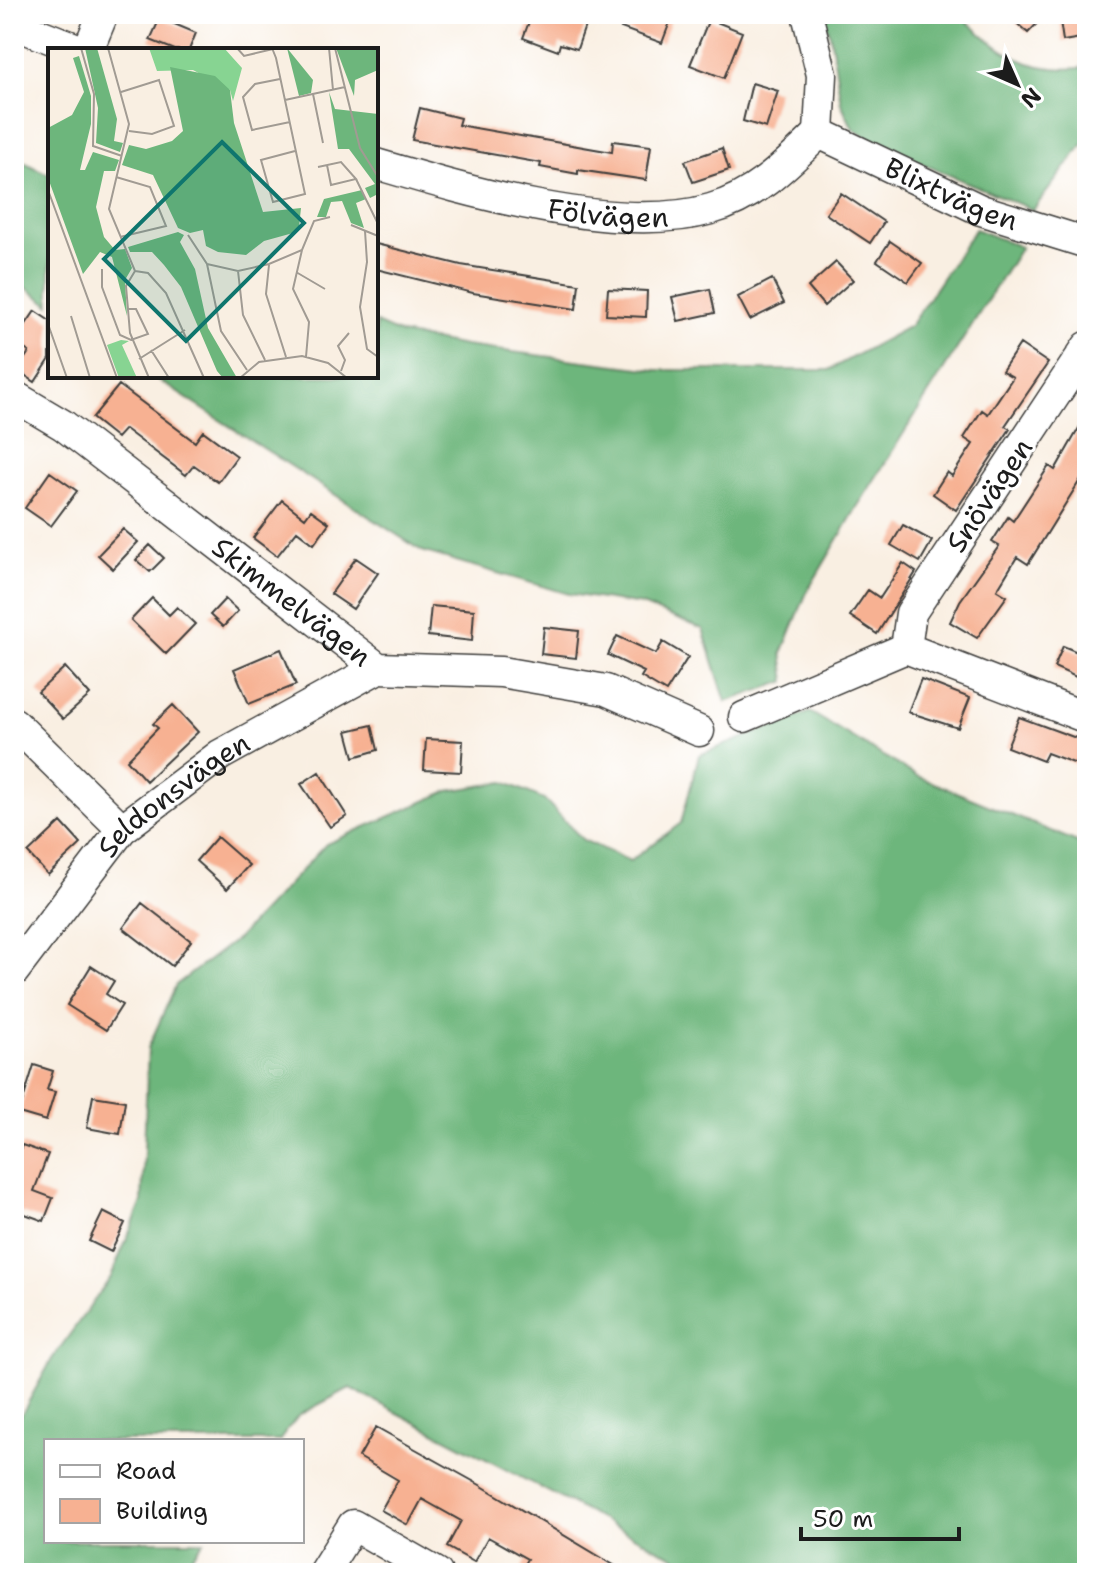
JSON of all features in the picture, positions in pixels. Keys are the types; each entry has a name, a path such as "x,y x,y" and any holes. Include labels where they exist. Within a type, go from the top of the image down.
{"street":[{"path":"89,48 103,14"},
{"path":"807,14 822,75 819,133"},
{"path":"14,24 75,48"},
{"name":"Fölvägen","path":"378,165 459,189 565,210 636,217 711,209 769,181 819,133"},
{"name":"Blixtvägen","path":"819,133 981,210 1087,243"},
{"name":"Snövägen","path":"906,648 911,613 1087,347"},
{"name":"Skimmelvägen","path":"14,396 63,425 378,668 501,672 606,690 699,731"},
{"path":"744,717 906,648 1087,718"},
{"name":"Seldonsvägen","path":"14,971 122,829 220,755 378,668"},
{"path":"14,723 122,829"},
{"path":"323,1573 353,1525 437,1573"}],"green space":[{"path":"822,14 959,14 1016,58 1048,68 1087,67 1087,139 1033,210 887,149 853,129 841,103 830,34"},
{"path":"14,157 48,174 48,304 14,279"},
{"path":"975,229 1021,247 807,592 782,653 786,681 726,702 703,629 642,605 569,594 422,551 155,378 378,378 378,324 401,334 465,346 656,370 829,370 910,326"},
{"path":"810,712 917,776 1087,846 1087,1573 704,1573 350,1388 299,1415 281,1439 44,1439 44,1543 202,1543 180,1573 25,1573 14,1554 14,1428 52,1359 111,1277 142,1202 148,1048 176,985 238,938 326,844 448,791 504,782 544,799 583,840 630,861 681,823 699,755"}],"building":[{"path":"532,14 588,17 577,49 560,44 558,51 523,38"},
{"path":"627,14 673,14 662,43 621,28"},
{"path":"1006,14 1046,14 1028,33"},
{"path":"1059,14 1087,14 1087,37 1063,41"},
{"path":"160,18 196,33 190,48 170,48 150,40"},
{"path":"709,19 742,32 724,78 690,65"},
{"path":"752,83 778,91 766,128 743,121"},
{"path":"420,108 460,118 458,125 612,152 613,141 651,146 646,180 578,170 578,174 540,167 541,163 412,140"},
{"path":"722,148 729,170 693,182 685,161"},
{"path":"841,193 884,222 870,243 826,214"},
{"path":"890,241 922,263 908,282 877,261"},
{"path":"378,244 461,265 579,284 576,309 473,293 378,269"},
{"path":"836,262 853,280 824,306 808,287"},
{"path":"772,279 784,303 750,320 738,297"},
{"path":"608,289 647,291 646,317 606,315"},
{"path":"710,289 715,313 678,321 672,297"},
{"path":"35,311 48,320 48,362 35,382 17,370 29,352 14,342"},
{"path":"1020,344 1048,363 1005,426 1010,429 956,510 933,494 947,472 952,476 973,444 964,438 982,410 988,414 1013,377 1002,371"},
{"path":"119,385 195,442 203,431 237,456 218,482 194,465 186,475 125,429 117,438 92,418"},
{"path":"1087,414 1087,469 1028,564 1017,557 997,590 1007,596 977,638 950,622 960,601 999,546 992,542 1008,517 1013,521 1049,466 1055,470"},
{"path":"50,472 77,491 51,526 25,508"},
{"path":"282,500 305,518 311,510 329,523 314,544 297,531 277,556 253,538"},
{"path":"903,525 932,541 920,562 891,545"},
{"path":"123,529 138,542 113,569 98,555"},
{"path":"150,545 164,558 150,572 136,560"},
{"path":"356,558 378,573 353,609 331,594"},
{"path":"903,563 916,572 877,634 850,616 868,590 880,598"},
{"path":"152,598 169,615 177,607 195,624 166,654 131,620"},
{"path":"225,599 238,611 223,627 210,615"},
{"path":"431,606 474,610 472,641 428,636"},
{"path":"544,627 579,631 576,658 541,654"},
{"path":"617,636 656,654 663,642 688,657 666,692 641,677 644,672 608,655"},
{"path":"1063,646 1087,656 1087,682 1054,667"},
{"path":"281,649 296,685 249,704 234,669"},
{"path":"65,667 90,695 63,719 38,692"},
{"path":"921,679 970,698 958,728 908,712"},
{"path":"173,705 198,732 146,781 127,760 158,728 153,724"},
{"path":"1019,717 1087,742 1087,768 1047,753 1043,761 1007,747"},
{"path":"372,725 378,750 354,757 347,731"},
{"path":"426,739 463,741 461,772 424,770"},
{"path":"319,772 347,816 330,827 301,784"},
{"path":"61,822 81,844 48,875 28,853"},
{"path":"217,837 249,865 227,889 196,861"},
{"path":"142,903 191,941 172,966 123,928"},
{"path":"91,966 114,981 106,994 122,1005 106,1030 67,1005"},
{"path":"34,1065 53,1071 47,1090 55,1092 46,1121 19,1113"},
{"path":"93,1096 125,1101 120,1134 87,1128"},
{"path":"22,1145 48,1154 34,1191 53,1198 44,1221 14,1210 14,1168"},
{"path":"103,1212 125,1223 111,1252 89,1241"},
{"path":"376,1427 627,1573 519,1573 527,1559 488,1537 474,1562 447,1547 461,1521 422,1499 408,1525 381,1510 398,1480 359,1457"}]}
